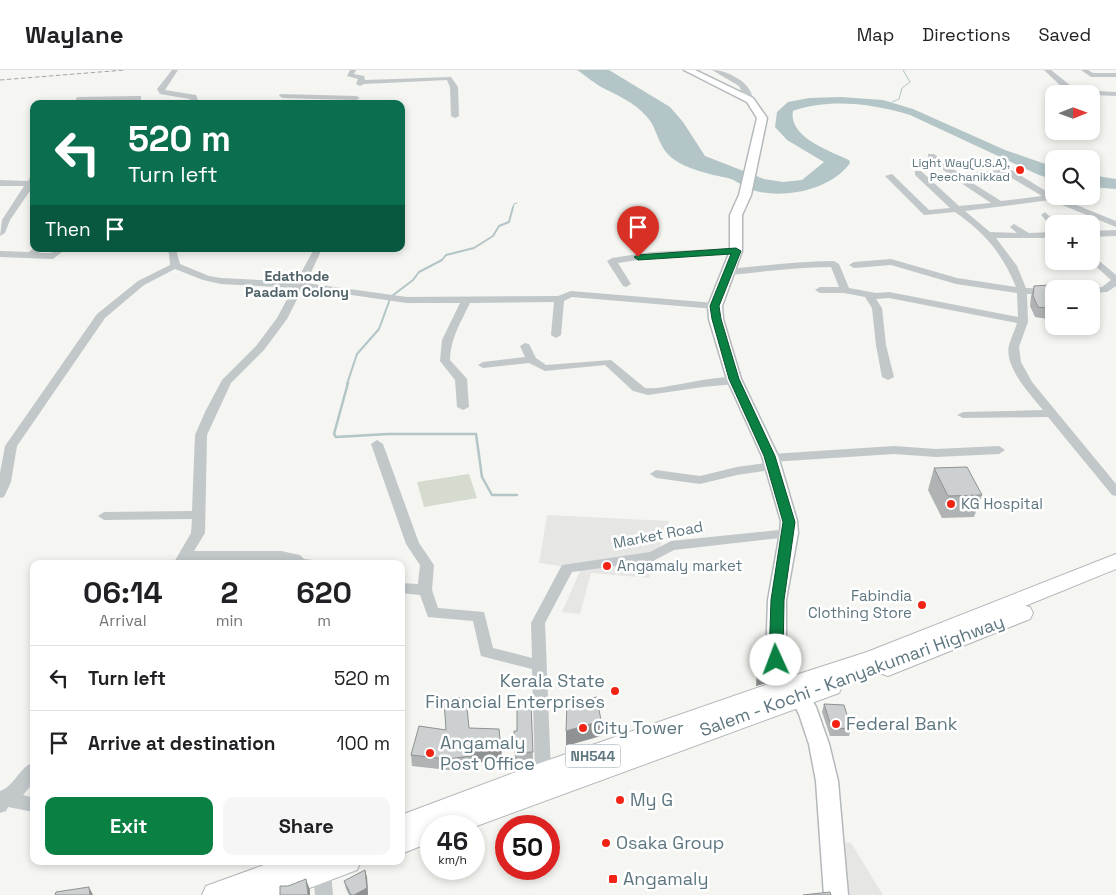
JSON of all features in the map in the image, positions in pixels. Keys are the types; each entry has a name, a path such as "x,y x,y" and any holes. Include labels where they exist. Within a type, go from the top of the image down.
{"highway":[{"name":"Salem - Kochi - Kanyakumari Highway","path":"476,815 548,790 792,692 825,676 925,639 1116,561"},
{"name":"Salem - Kochi - Kanyakumari Highway","path":"405,825 543,773 792,692 922,654 1116,575"},
{"path":"405,841 420,835"},
{"path":"258,895 319,876 340,865"},
{"path":"216,895 274,868 319,876"}],"main road":[{"path":"688,70 750,100 762,118 763,123 752,171 734,224 736,251 715,306 725,352 735,381 772,462 787,513 789,533 777,600 775,638 779,678 808,713 819,744 826,780 836,895"}],"street":[{"path":"175,70 161,89 162,92 193,97 194,100"},
{"path":"352,70 350,76 362,78 356,100"},
{"path":"715,70 742,83 748,91 750,100"},
{"path":"1047,70 1063,85 1074,92 1116,94"},
{"path":"1084,70 1094,76 1116,75"},
{"path":"361,82 450,78 454,87 455,116"},
{"path":"283,96 341,100"},
{"path":"80,100 138,98"},
{"path":"931,156 958,177 1001,205"},
{"path":"958,177 1007,171 1033,190 1045,196"},
{"path":"1010,173 1024,172"},
{"path":"918,173 1000,246 1022,291 1023,321 1014,347 1016,362 1027,383 1116,492"},
{"path":"889,176 925,213 1045,199"},
{"path":"0,184 30,181"},
{"path":"0,233 12,210 30,184"},
{"path":"1067,205 1116,224"},
{"path":"0,212 12,210"},
{"path":"1014,227 1028,236"},
{"path":"1100,234 1116,233"},
{"path":"989,235 1045,235"},
{"path":"626,284 612,261 651,255 736,251"},
{"path":"0,254 35,252 53,256 57,252"},
{"path":"173,252 175,266"},
{"path":"182,560 198,533 201,435 211,412 226,382 260,348 282,319 316,252"},
{"path":"854,264 891,262 908,265 943,278 1022,291 1045,291"},
{"path":"728,272 778,268 796,264 834,264 843,283 844,290"},
{"path":"0,494 7,476 6,462 11,446 101,316 142,283 175,266 206,278 221,281 298,285 369,293 407,300 559,299 571,294 715,306"},
{"path":"1100,266 1116,281 1104,290 1100,290"},
{"path":"820,290 844,290 869,295 889,295 1023,321"},
{"path":"869,295 877,308 881,345 888,376"},
{"path":"556,335 559,299"},
{"path":"464,406 461,379 445,361 445,352 447,340 466,300"},
{"path":"525,346 531,360 536,365 544,368 607,362 615,365 641,392 664,391 704,383 735,381"},
{"path":"483,365 531,360"},
{"path":"963,415 1052,413"},
{"path":"377,444 413,544 427,565 424,590 433,613 479,616 486,652 538,665"},
{"path":"656,474 700,480 772,462 894,450 936,454 999,450"},
{"path":"104,516 200,515"},
{"name":"Market Road","path":"543,773 538,623 567,568 653,556 671,546 789,533"},
{"path":"182,560 281,556 297,560"},
{"path":"405,588 424,590"},
{"path":"1,801 16,792 30,774"},
{"path":"1,801 30,804"}],"shaded area":[{"path":"577,70 609,70 670,107 683,122 705,156 764,179 783,182 802,180 824,162 787,140 775,127 777,112 788,102 809,98 841,97 883,100 913,109 1005,150 1045,164 1045,177 910,115 866,105 837,104 807,107 793,111 793,120 797,128 812,142 849,160 850,163 842,172 832,179 808,190 781,194 756,191 728,178 692,169 672,158 662,146 651,122 636,106 598,85"},
{"path":"1100,176 1116,179 1116,189 1100,188"},
{"path":"469,474 477,498 424,507 417,482"},
{"name":"Angamaly market","path":"547,515 669,521 649,578 591,573 580,614 562,612 581,569 539,563"},
{"path":"841,841 851,843 883,895 845,895"}],"building":[{"path":"1045,285 1045,308 1038,307 1033,296 1034,286"},
{"path":"967,467 982,495 948,496 934,468"},
{"path":"767,649 772,666 759,671 759,659"},
{"path":"466,697 469,728 499,729 501,748 471,753 471,756 447,759 411,755 419,726 446,730 444,700"},
{"path":"597,697 601,721 566,731 567,704"},
{"path":"531,704 533,752 515,753 514,731 517,731 517,705"},
{"path":"824,704 844,705 851,728 832,729"},
{"path":"365,870 367,888 351,895 344,881"},
{"path":"306,879 308,895 280,895 280,886 288,886"},
{"path":"89,887 90,895 55,895 56,892"},
{"path":"830,892 831,895 803,895"}],"waterway":[{"path":"892,102 899,99 902,88 910,82 903,70"},
{"path":"513,208 514,204 517,203"},
{"path":"392,296 413,280 419,272 442,260 446,255 474,248 493,236 499,226 509,222 513,207"},
{"path":"347,384 357,354 379,329 390,299"},
{"path":"348,383 334,434 336,437 388,434 476,434 482,477 492,495 517,495"}],"railway":[{"path":"0,80 125,70"}],"place":[{"name":"Light Way(U.S.A), Peechanikkad","path":"1020,170"},
{"name":"KG Hospital","path":"951,504"},
{"name":"Angamaly market","path":"607,566"},
{"name":"Fabindia Clothing Store","path":"922,605"},
{"name":"Kerala State Financial Enterprises","path":"615,691"},
{"name":"Federal Bank","path":"836,724"},
{"name":"City Tower","path":"583,728"},
{"name":"Angamaly Post Office","path":"430,753"},
{"name":"My G","path":"620,800"},
{"name":"Osaka Group","path":"606,843"},
{"name":"Angamaly","path":"613,879"}],"district":[{"name":"Edathode Paadam Colony","path":"297,284"}],"route":[{"path":"638,257 736,251 715,306 716,319 734,379 770,456 789,522 784,566 777,600 776,660"}]}
